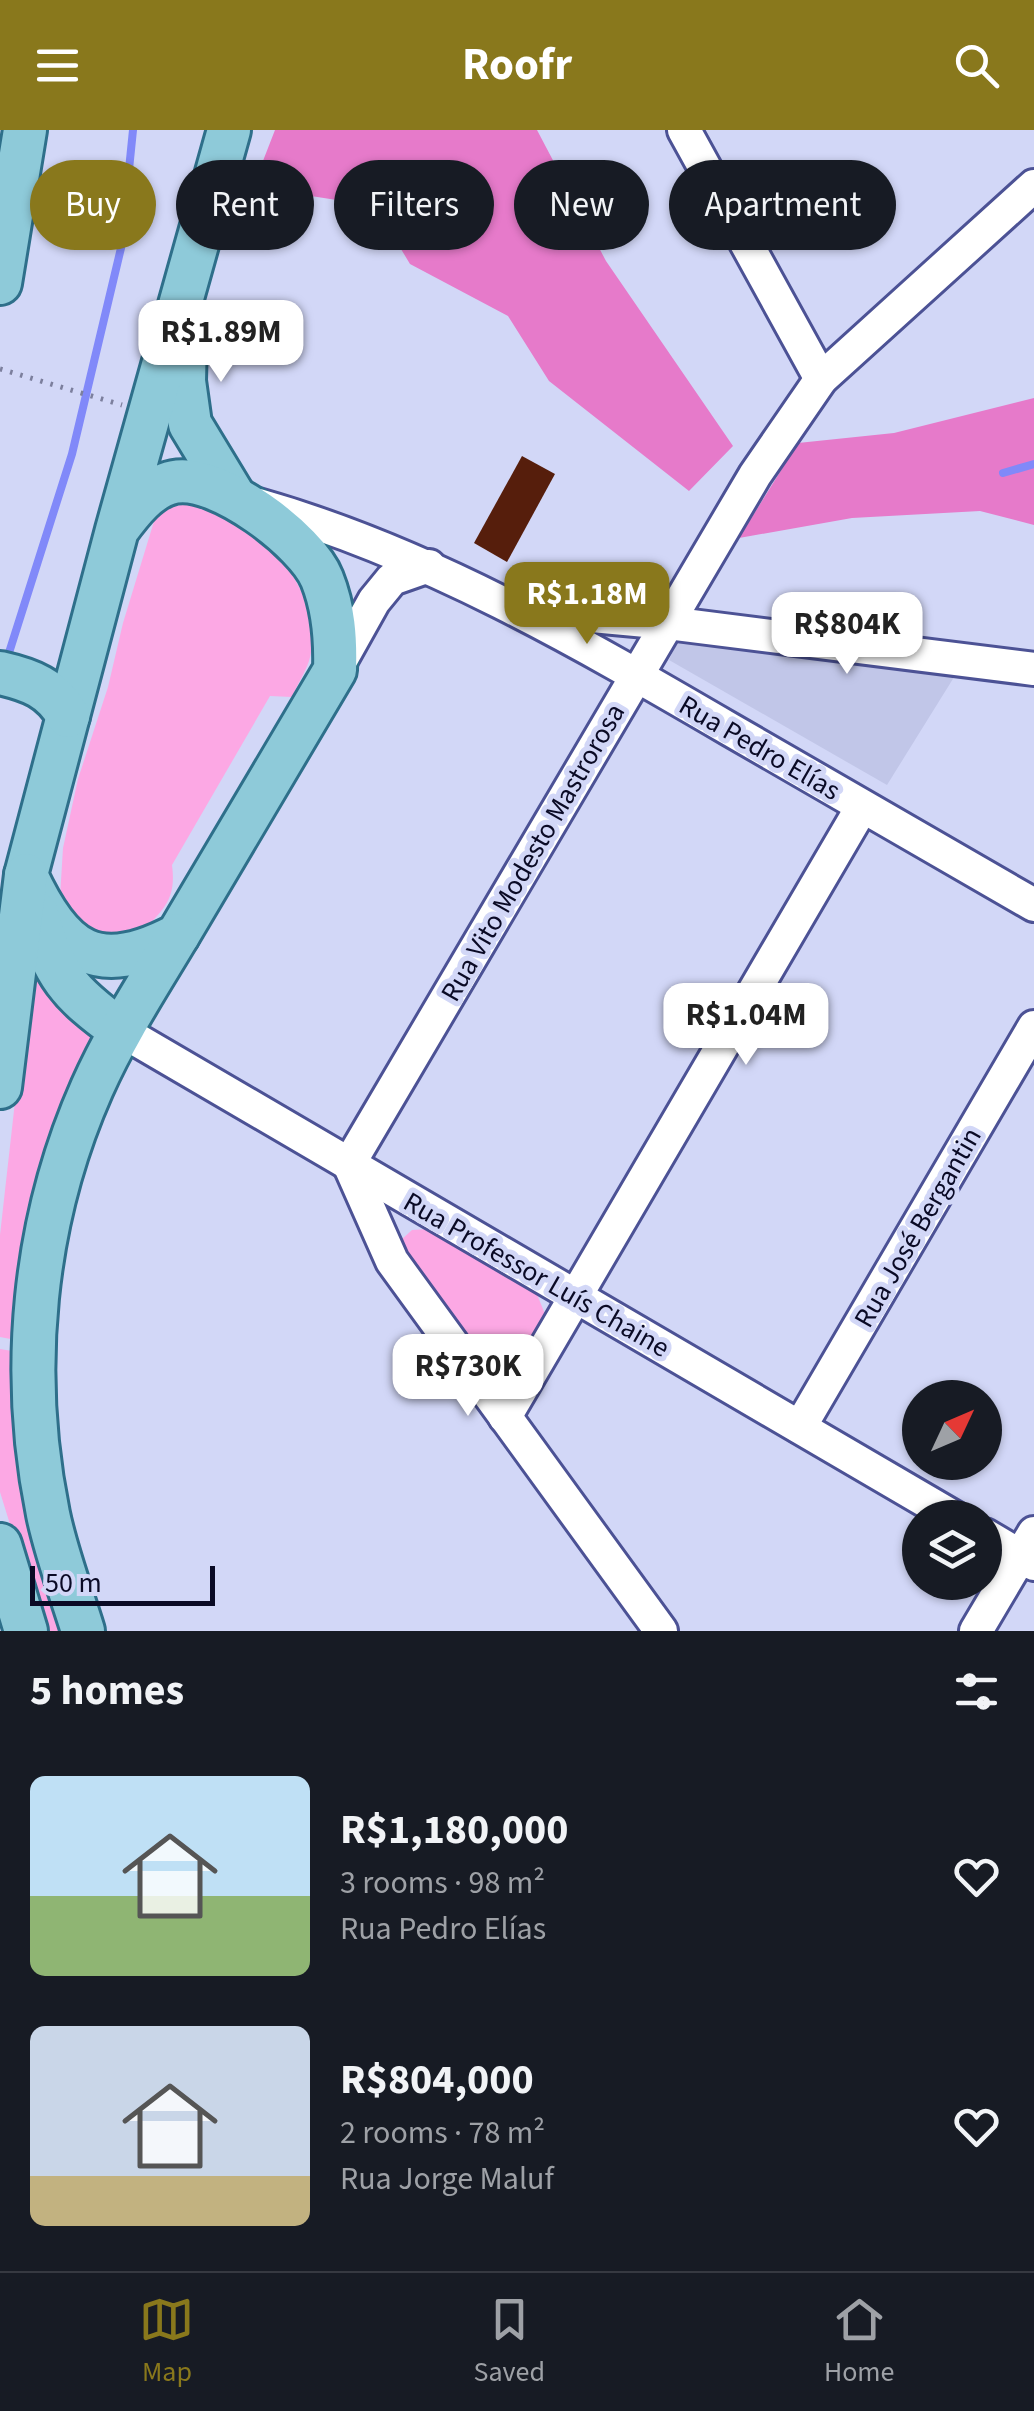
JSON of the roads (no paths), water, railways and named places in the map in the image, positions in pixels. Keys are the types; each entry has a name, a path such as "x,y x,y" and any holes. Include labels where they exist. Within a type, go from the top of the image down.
{"main road":[{"path":"0,283 25,130"},
{"path":"0,1086 26,874 229,130"},
{"path":"187,284 184,381 190,424 236,497"},
{"path":"83,1631 48,1514 16,1357 34,1307 46,1232 91,1090 120,1030 335,670 336,633 321,575 280,529 236,497 204,482 175,482 154,491 134,507 117,530"},
{"path":"16,670 66,666 82,660"},
{"path":"16,670 50,691 68,716"},
{"path":"26,874 44,914 62,935 88,954 124,957 148,951 178,935"},
{"path":"26,874 46,946 64,984 120,1030"},
{"path":"0,1544 26,1631"}],"street":[{"path":"684,130 821,379"},
{"name":"Rua Vito Modesto Mastrorosa","path":"349,1164 755,475 821,379 1034,186"},
{"name":"Rua Pedro Elías","path":"236,497 429,566 636,674 1034,905"},
{"path":"335,670 374,602 392,579 429,566"},
{"path":"512,609 668,623 1034,669"},
{"path":"505,1417 862,808"},
{"name":"Rua José Bergantin","path":"800,1427 1034,1027"},
{"name":"Rua Professor Luís Chaine","path":"120,1030 924,1500"},
{"path":"349,1164 392,1261 661,1631"},
{"path":"976,1631 1030,1551 1002,1541"}],"waterway":[{"path":"7,659 72,454 121,248 133,130"},
{"path":"1003,473 1034,464"}]}
